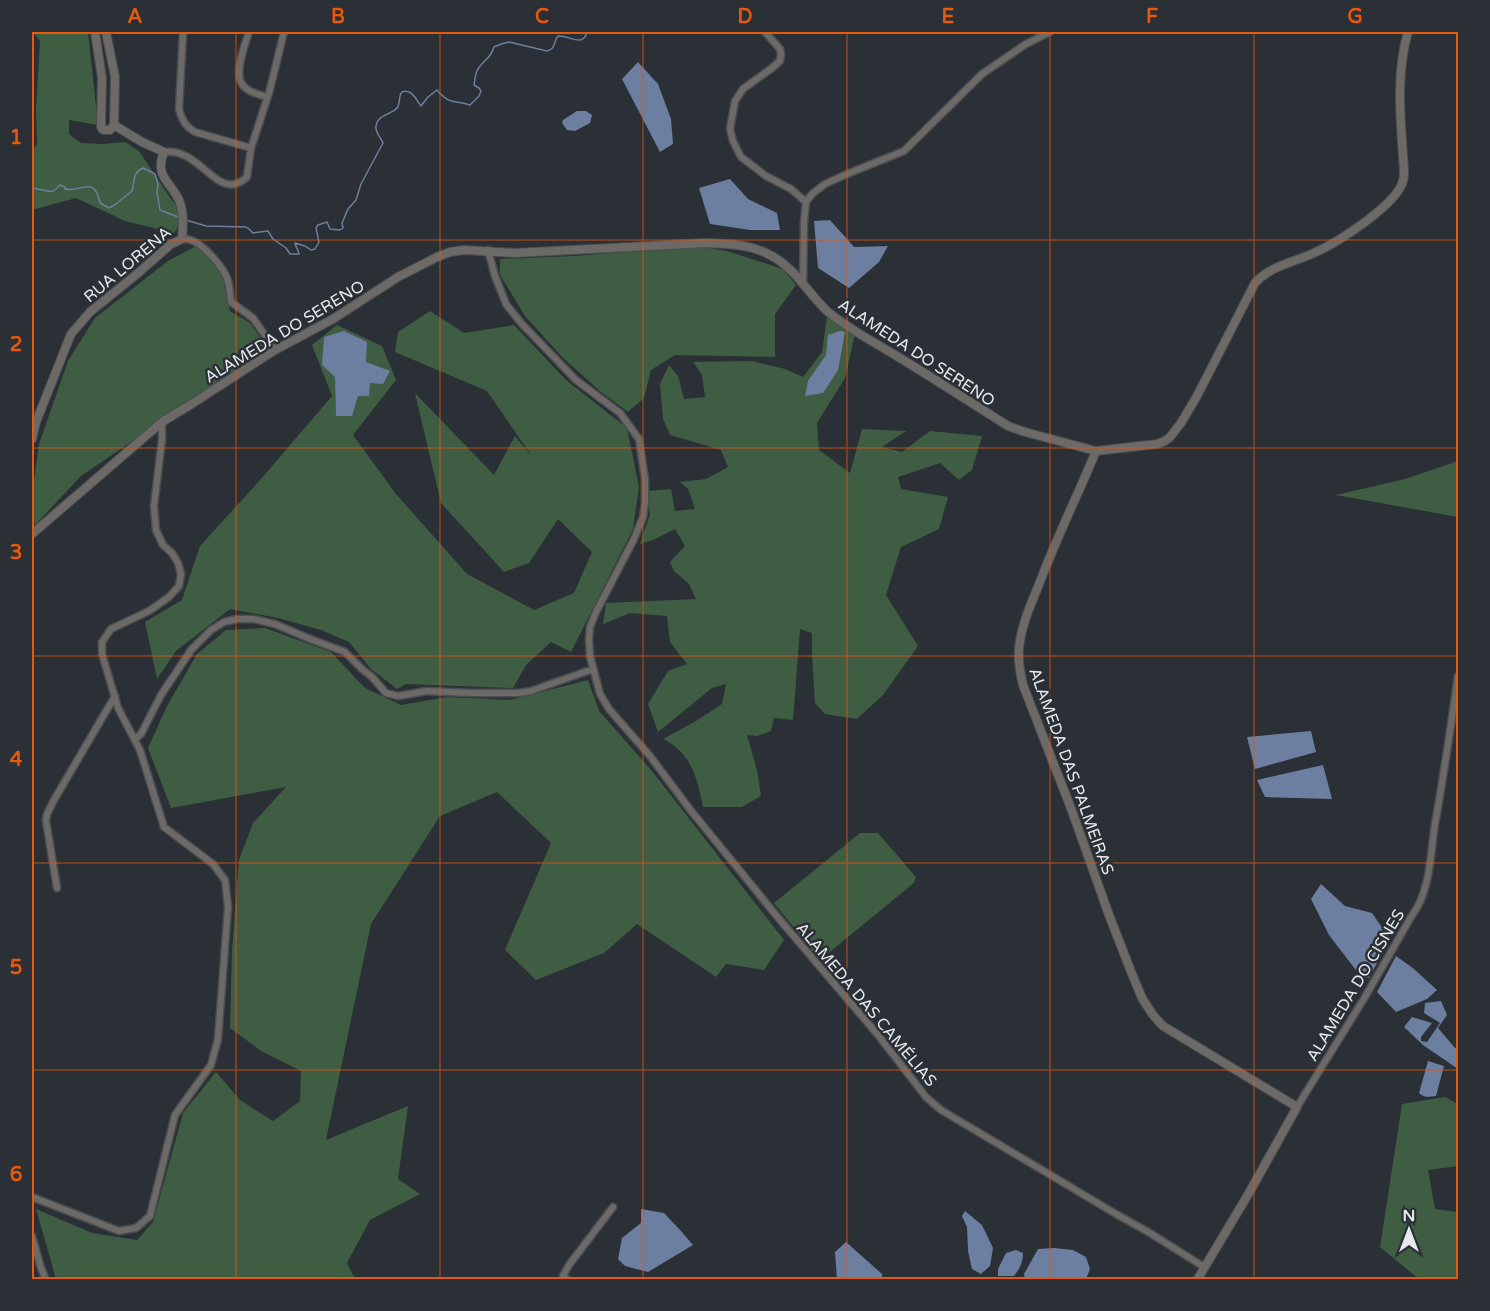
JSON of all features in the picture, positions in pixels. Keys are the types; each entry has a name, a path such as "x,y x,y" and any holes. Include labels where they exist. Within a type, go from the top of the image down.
{"street":[{"path":"108,32 116,77 114,125 110,130 103,130 101,127 102,78 96,34 108,32"},
{"path":"183,32 179,109 182,119 187,127 195,132 251,148"},
{"path":"249,32 238,77 242,85 251,92 267,97"},
{"path":"114,125 164,152 177,152 190,157 213,177 228,184 240,182 247,177 251,148 284,32"},
{"path":"765,32 780,50 780,61 743,89 735,101 730,129 741,157 766,176 791,189 806,202"},
{"path":"803,284 806,202 812,194 825,184 904,151 982,74 1026,44 1050,32"},
{"path":"1096,451 1139,447 1165,441 1182,423 1255,283 1261,276 1320,250 1349,233 1385,205 1401,186 1404,180 1404,170 1399,90 1404,46 1408,32"},
{"name":"RUA LORENA","path":"32,439 36,422 71,334 90,312 171,244 182,239 183,218 180,205 161,171 160,160 164,152"},
{"path":"182,239 192,240 218,263 230,286 231,302 253,318 275,350"},
{"name":"ALAMEDA DO SERENO","path":"32,534 162,422 275,350 333,319 398,277 437,257 464,250 515,253 706,243 757,249 774,257 788,268 827,310 840,320 1008,426 1096,451"},
{"name":"ALAMEDA DAS CAMÉLIAS","path":"488,250 495,276 507,304 521,323 576,380 621,413 639,439 645,479 643,517 590,627 592,669 600,694 609,709 650,756 692,812 932,1103 1204,1267"},
{"path":"32,1197 118,1231 136,1228 150,1216 175,1115 211,1065 218,1039 228,907 225,880 213,864 164,827 140,750 118,708 102,654 102,642 111,629 149,611 169,597 179,586 181,574 178,563 163,545 156,530 154,506 162,422"},
{"name":"ALAMEDA DAS PALMEIRAS","path":"1096,451 1049,558 1025,622 1019,651 1023,685 1130,970 1142,998 1153,1015 1163,1026 1297,1107"},
{"path":"135,739 141,734 161,695 191,650 211,630 224,622 237,619 253,619 275,624 345,652 386,693 398,696 428,690 518,693 531,691 592,669"},
{"name":"ALAMEDA DO CISNES","path":"1197,1280 1423,896 1432,852 1458,676"},
{"path":"57,888 46,821 47,814 115,696"},
{"path":"566,1278 569,1265 613,1207"},
{"path":"32,1236 46,1280"}],"green space":[{"path":"33,32 88,32 98,125 69,120 69,134 81,143 125,142 139,151 185,216 174,233 125,221 76,198 32,210 32,152 37,144 36,109 40,41"},
{"path":"198,245 222,275 230,311 250,323 268,349 81,476 35,525 32,495 39,444 68,361 95,318 168,261"},
{"path":"696,246 727,251 783,269 796,285 775,314 775,357 675,355 651,370 644,398 628,412 601,392 563,358 525,316 500,275 500,259 574,256"},
{"path":"430,311 464,333 514,325 566,380 627,428 639,487 633,529 571,652 551,642 526,665 513,688 406,684 397,689 371,669 349,642 321,630 278,618 230,609 176,651 157,679 145,622 182,600 200,546 332,396 312,345 337,325 382,346 396,380 353,435 396,494 467,574 534,610 574,593 592,552 558,519 529,563 504,572 441,503 415,393 494,475 515,436 533,458 487,391 395,352 398,332"},
{"path":"827,317 855,334 845,378 817,423 819,450 850,473 862,429 906,431 882,447 902,452 930,431 982,436 972,470 959,480 940,463 898,477 901,489 948,497 939,529 901,547 886,595 918,646 883,695 857,719 825,714 815,703 812,633 800,629 793,720 774,718 771,731 757,736 747,735 757,770 761,796 742,807 703,807 696,777 687,759 663,739 722,704 726,684 712,688 658,732 648,704 668,671 687,664 670,642 667,616 630,613 603,624 606,603 696,599 689,584 674,571 670,562 685,546 675,529 640,544 650,514 647,491 671,489 675,511 695,509 688,489 680,482 706,479 728,467 721,450 670,435 663,419 660,384 669,365 678,376 684,399 705,397 702,375 693,362 752,361 785,369 803,377 822,352"},
{"path":"1458,461 1458,517 1336,495 1405,479"},
{"path":"265,628 331,652 365,688 401,705 447,697 510,700 588,680 599,711 652,771 784,940 764,970 726,964 716,977 637,924 604,953 536,980 505,950 551,843 497,792 440,816 371,924 326,1140 408,1106 398,1179 420,1194 370,1220 347,1263 355,1279 56,1279 36,1209 92,1233 137,1240 153,1222 183,1113 216,1072 240,1100 273,1121 300,1101 301,1071 261,1051 230,1028 232,950 239,860 253,823 286,787 171,808 148,748 167,706 197,654 226,630"},
{"path":"860,833 878,833 916,877 914,883 820,960 774,903"},
{"path":"1445,1097 1458,1104 1458,1166 1428,1170 1435,1209 1458,1212 1458,1269 1456,1279 1419,1279 1380,1247 1402,1104"}],"water":[{"path":"638,62 658,84 671,119 673,144 660,152 622,79"},
{"path":"577,111 586,111 592,115 590,123 575,131 567,130 562,123 563,120"},
{"path":"730,179 748,199 777,213 780,230 750,230 710,224 699,188"},
{"path":"830,220 854,247 888,246 879,262 849,288 818,268 814,221"},
{"path":"344,331 367,342 366,362 390,371 383,384 370,383 369,396 358,396 352,416 336,416 335,377 322,365 324,337"},
{"path":"840,331 845,332 838,370 823,393 805,396 808,381 826,355 828,335"},
{"path":"1311,731 1316,752 1255,769 1247,737"},
{"path":"1323,765 1332,799 1265,797 1257,780"},
{"path":"1321,884 1345,906 1372,913 1390,939 1369,978 1362,978 1329,935 1311,899"},
{"path":"1396,956 1437,990 1427,999 1396,1012 1377,992"},
{"path":"1441,1001 1447,1015 1438,1028 1455,1048 1458,1047 1458,1069 1423,1045 1404,1027 1412,1017 1432,1023 1421,1037 1421,1041 1427,1042 1440,1023 1424,1013 1425,1003"},
{"path":"1428,1061 1444,1066 1436,1096 1429,1097 1419,1093"},
{"path":"641,1209 664,1213 693,1245 648,1272 625,1266 618,1259 622,1238 641,1223"},
{"path":"965,1211 982,1225 993,1248 990,1266 981,1274 972,1269 968,1251 967,1227 962,1216"},
{"path":"846,1242 882,1274 882,1279 837,1279 835,1252"},
{"path":"1038,1249 1073,1250 1086,1257 1090,1269 1086,1279 1025,1279 1024,1274"},
{"path":"1016,1250 1023,1253 1022,1263 1014,1276 998,1276 998,1269 1006,1253"}],"waterway":[{"path":"186,220 206,226 246,227 253,233 268,231 273,239 286,248 290,254 299,254 295,243 311,250 315,249 319,242 316,228 318,225 327,222 330,229 343,228 342,223 348,209 356,200 361,184 383,143 376,131 377,122 397,108 402,92 411,93 421,106 437,90 449,100 470,105 481,91 474,85 477,71 491,55 494,47 509,42 547,51 553,47 558,36 579,40 585,37 587,32"},
{"path":"32,188 51,191 60,185 71,190 91,187 100,203 109,208 132,191 135,175 143,168 155,174 160,210 178,217"}]}
